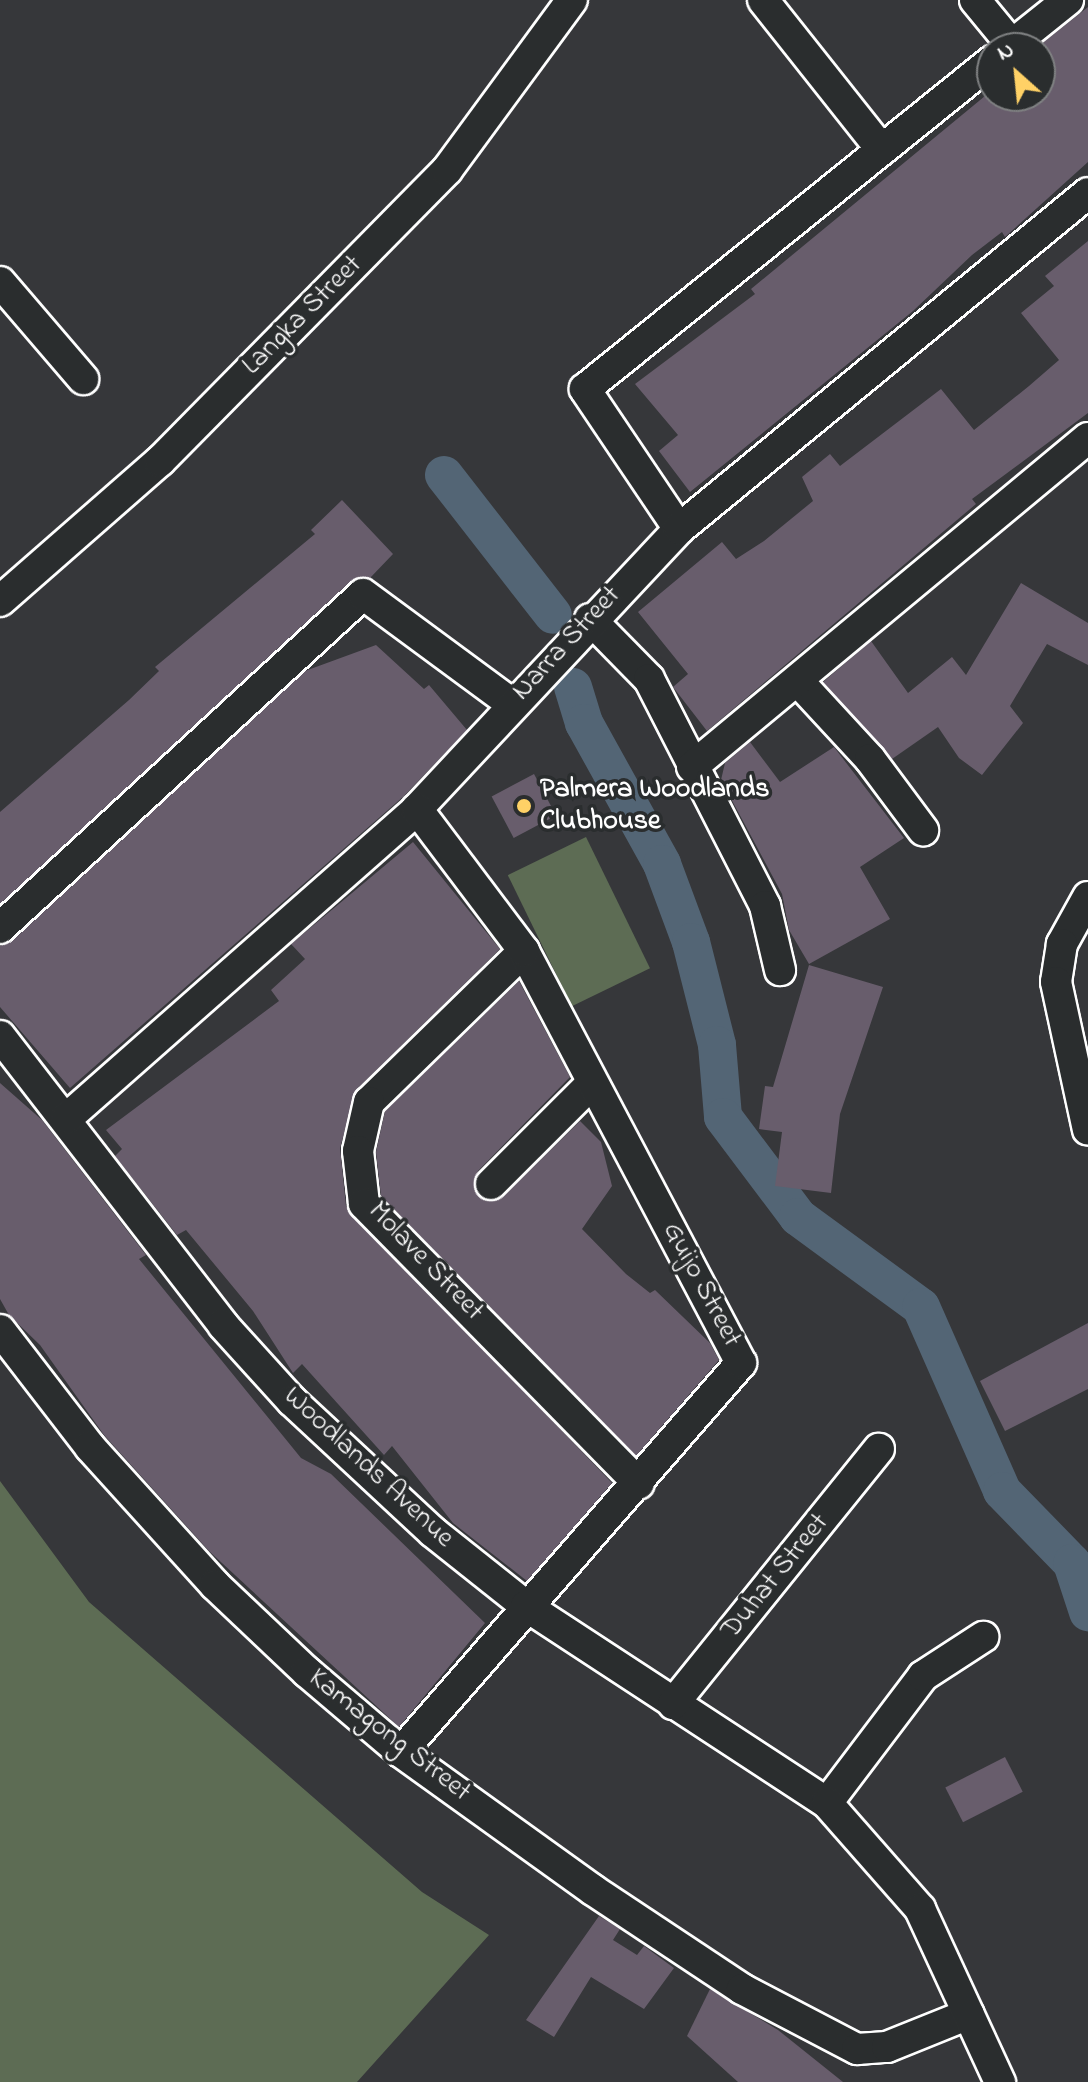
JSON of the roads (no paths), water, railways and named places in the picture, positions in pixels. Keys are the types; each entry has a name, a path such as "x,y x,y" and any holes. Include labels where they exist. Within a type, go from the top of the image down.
{"street":[{"name":"Langka Street","path":"0,601 160,461 447,170 572,0"},
{"path":"763,0 882,150"},
{"path":"975,0 993,32"},
{"path":"1028,32 1068,0"},
{"path":"679,529 585,389 976,74"},
{"name":"Narra Street","path":"67,1118 417,809 511,703 679,529 1088,193"},
{"path":"0,282 83,379"},
{"path":"692,767 1088,438"},
{"path":"0,928 363,594 511,703"},
{"path":"590,619 649,679 765,906 780,970"},
{"path":"798,681 870,759 923,830"},
{"name":"Guijo Street","path":"401,1752 526,1606 639,1484 741,1363 524,951 417,809"},
{"path":"1088,897 1062,944 1056,982 1088,1130"},
{"name":"Molave Street","path":"524,951 369,1102 358,1151 364,1204 639,1484"},
{"name":"Woodlands Avenue","path":"0,1036 67,1118 223,1325 292,1401 433,1532 526,1606 827,1803 920,1909 1000,2082"},
{"path":"491,1184 592,1083"},
{"name":"Kamagong Street","path":"0,1330 90,1447 215,1585 401,1752 742,1989 857,2049 887,2047 969,2014"},
{"name":"Duhat Street","path":"673,1704 879,1449"},
{"path":"827,1803 923,1676 983,1637"}],"waterway":[{"path":"444,475 553,615"},
{"path":"573,687 584,723 662,864 691,942 717,1045 723,1117 798,1217 921,1307 1002,1491 1072,1563 1088,1612"}],"place":[{"name":"Palmera Woodlands Clubhouse","path":"524,806"}]}
